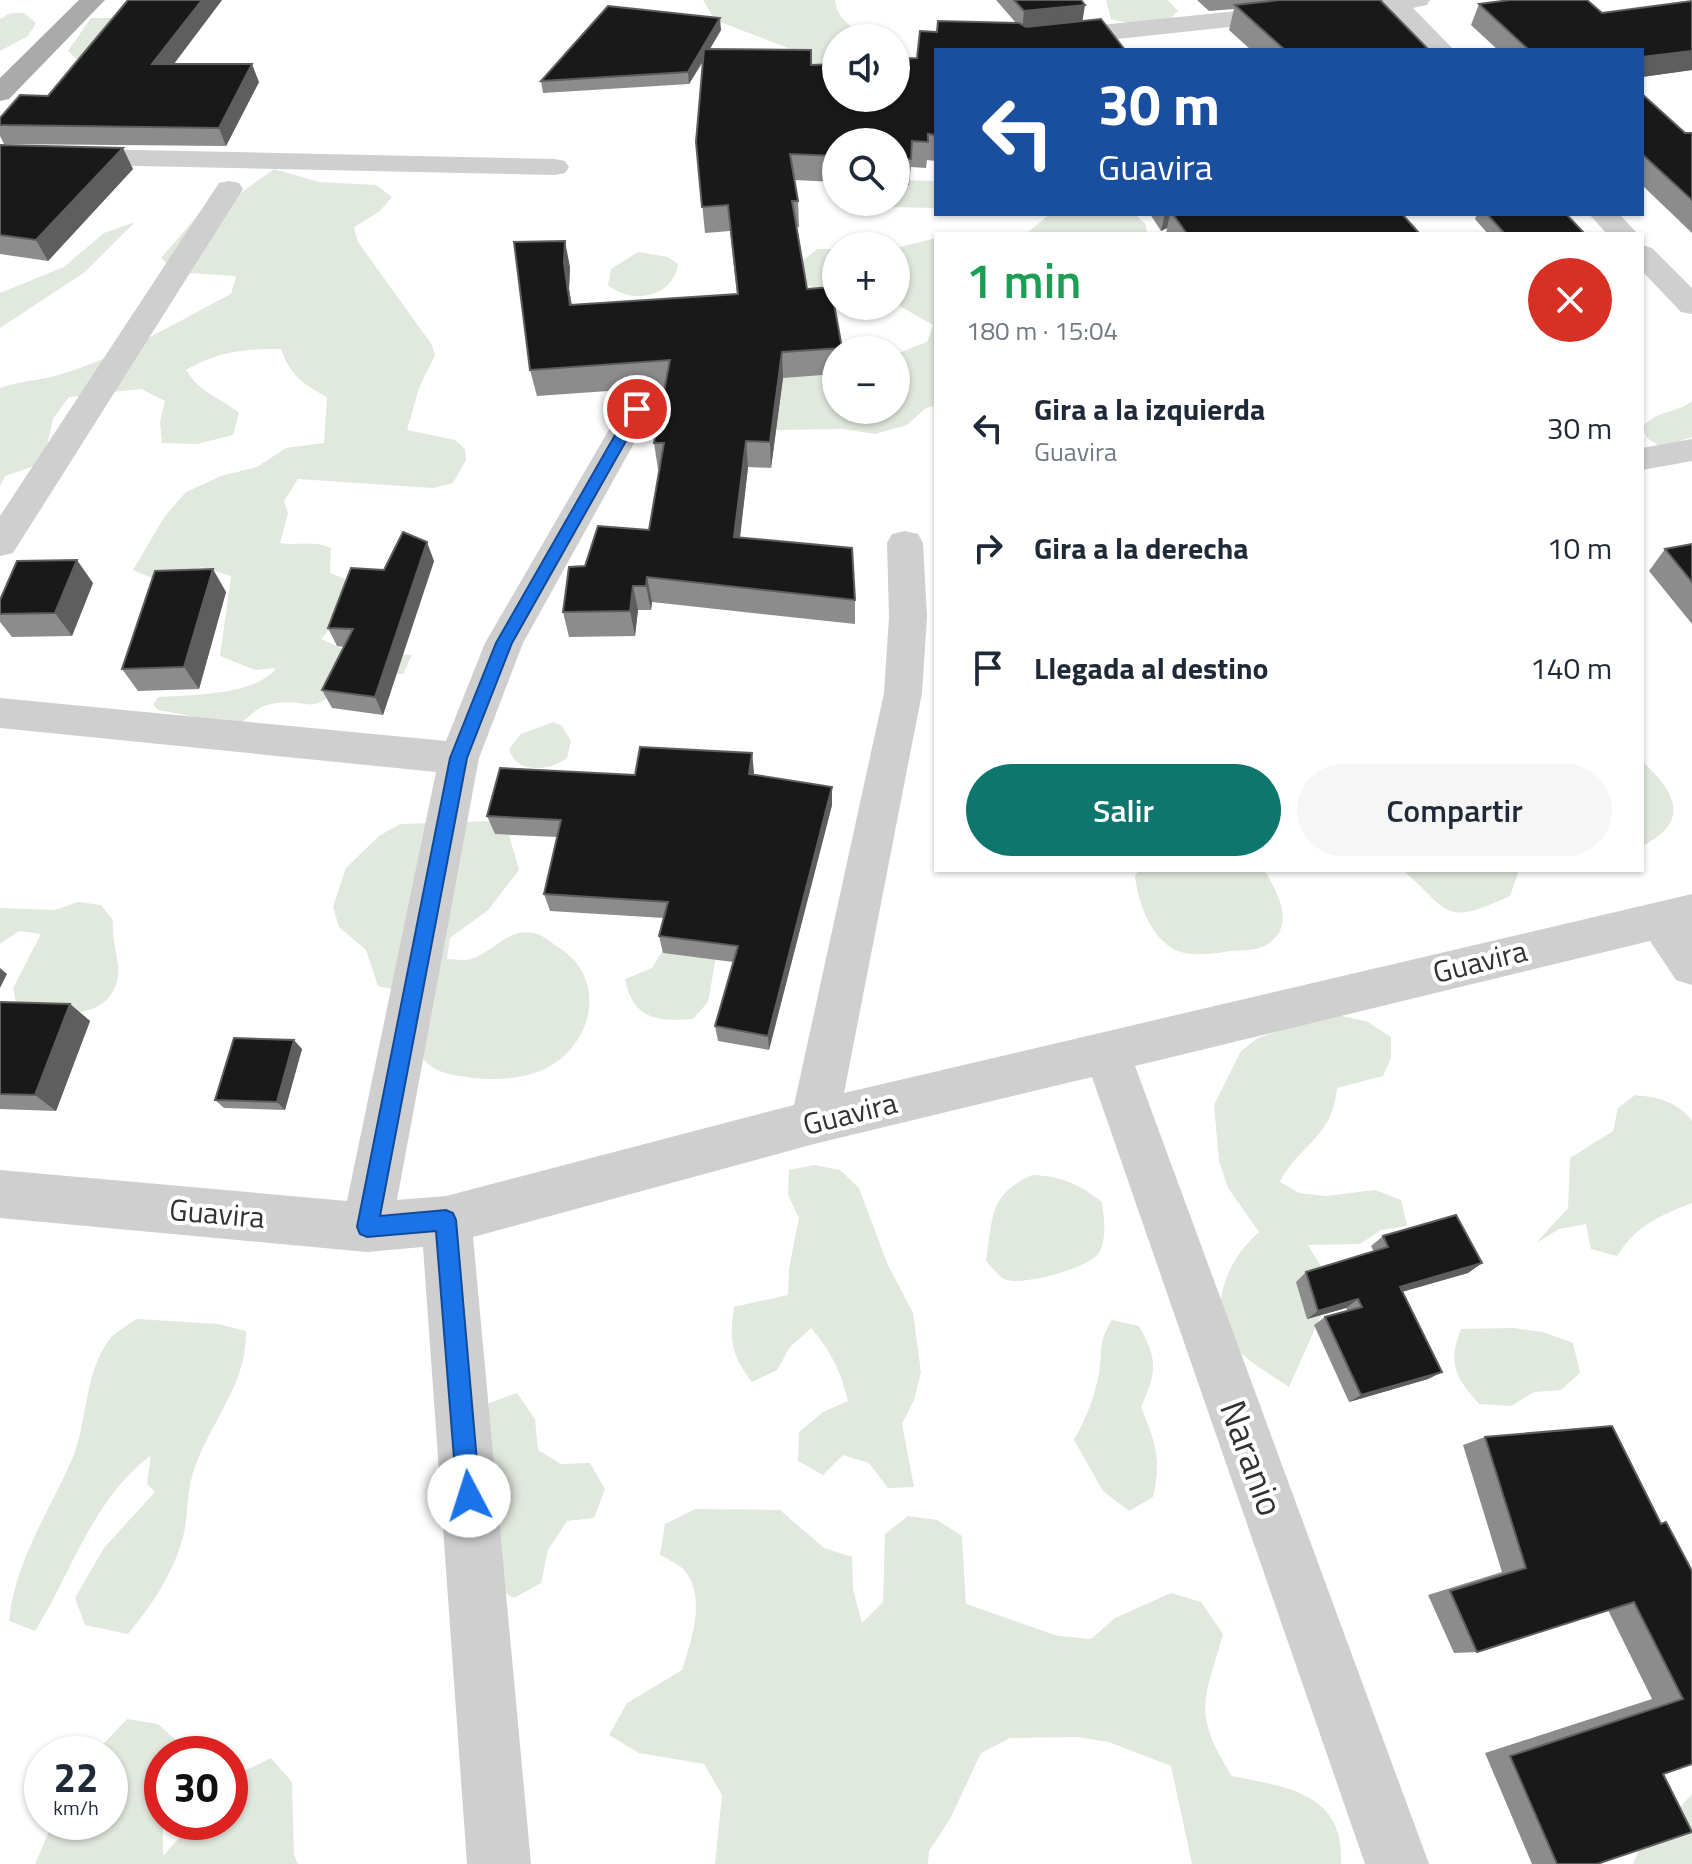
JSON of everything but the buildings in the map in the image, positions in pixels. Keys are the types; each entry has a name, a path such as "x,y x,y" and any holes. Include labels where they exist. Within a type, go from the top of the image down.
{"main road":[{"path":"0,93 93,0"}],"street":[{"path":"1023,41 1401,1 1439,48"},
{"path":"0,155 555,167"},
{"path":"0,544 229,189"},
{"path":"1605,216 1621,232"},
{"path":"1644,256 1692,305"},
{"path":"367,1227 459,758 504,643 637,409"},
{"path":"1644,459 1692,450"},
{"path":"814,1122 903,693 908,617 905,543"},
{"path":"0,713 459,758"},
{"path":"1676,915 1692,966"},
{"name":"Guavira","path":"0,1194 367,1227 446,1220 814,1122 1676,915"},
{"name":"Naranio","path":"1107,1052 1397,1864"},
{"path":"446,1220 499,1864"}],"shaded area":[{"path":"703,0 835,0 842,18 849,24 822,24 820,77 796,51 715,20"},
{"path":"1106,0 1168,0 1178,11 1158,31 1111,19"},
{"path":"11,13 24,13 36,23 28,36 0,51 0,19"},
{"path":"91,18 127,18 80,62 68,51"},
{"path":"274,169 319,182 376,185 392,197 379,212 354,227 358,242 432,345 435,355 419,388 407,430 455,440 465,449 466,460 453,483 433,488 298,479 284,501 288,513 280,543 318,544 331,548 330,573 345,579 342,612 321,639 350,652 412,655 403,674 349,672 326,699 318,703 264,706 239,725 158,710 153,705 158,697 239,689 267,677 276,668 255,670 220,656 231,576 201,567 164,583 133,570 165,516 186,492 221,476 257,467 286,448 324,443 327,397 298,378 281,349 221,355 186,370 204,390 239,413 233,435 197,444 162,443 160,422 165,401 141,389 69,397 53,419 43,463 5,476 0,486 0,388 55,376 101,360 231,294 236,276 175,272 161,258 205,207 235,197"},
{"path":"910,180 934,181 934,208 910,207"},
{"path":"1048,216 1137,216 1146,225 1147,232 1028,232"},
{"path":"135,222 85,272 0,328 0,293 64,267 104,233"},
{"path":"934,238 934,406 926,408 910,422 910,349 927,342 933,325 910,312 910,244"},
{"path":"817,249 822,249 822,290 799,282 798,264"},
{"path":"638,252 668,257 678,264 668,284 660,291 650,295 628,295 608,285 611,269"},
{"path":"822,358 822,424 908,424 875,434 843,429 777,430 745,417 671,404 653,385"},
{"path":"1692,401 1692,437 1661,447 1647,438 1644,426 1648,422"},
{"path":"553,722 562,726 571,741 567,758 543,768 526,767 519,763 509,749 521,734"},
{"path":"1644,763 1663,784 1673,806 1668,827 1644,845"},
{"path":"497,821 509,835 519,870 488,910 450,938 447,959 471,959 519,933 540,935 574,961 585,977 589,994 588,1013 583,1031 558,1061 524,1076 474,1078 441,1071 424,1060 412,1036 401,991 378,986 366,950 339,927 333,907 346,868 379,836 400,824"},
{"path":"1138,872 1265,872 1282,909 1281,929 1275,938 1258,948 1184,953 1170,947 1156,933 1145,915 1135,876"},
{"path":"1405,872 1518,872 1510,896 1460,913 1441,905"},
{"path":"78,902 101,905 113,920 118,976 113,992 104,1003 77,1012 17,1007 13,988 41,934 19,931 0,944 0,908 55,910"},
{"path":"663,950 716,957 708,1002 693,1019 668,1020 648,1015 634,1003 629,992 625,979 652,968"},
{"path":"1343,1016 1368,1022 1391,1037 1391,1058 1383,1076 1337,1088 1329,1119 1280,1182 1299,1193 1326,1196 1375,1190 1401,1200 1407,1226 1381,1230 1360,1244 1308,1245 1322,1268 1331,1293 1289,1387 1239,1351 1222,1321 1223,1288 1229,1272 1237,1257 1259,1232 1228,1188 1219,1161 1214,1105 1241,1051 1258,1038 1321,1017"},
{"path":"1635,1095 1667,1102 1681,1109 1692,1121 1692,1203 1669,1212 1641,1229 1617,1256 1591,1249 1586,1224 1559,1229 1536,1243 1568,1208 1570,1158 1613,1131 1618,1108"},
{"path":"814,1165 840,1170 859,1188 887,1263 913,1313 921,1372 914,1400 902,1424 914,1487 888,1488 869,1463 843,1455 823,1475 798,1461 799,1432 823,1412 848,1401 834,1362 811,1328 790,1347 777,1370 752,1382 733,1347 734,1307 788,1295 789,1268 799,1218 788,1195 789,1170"},
{"path":"1032,1175 1069,1182 1102,1202 1104,1239 1100,1251 1084,1264 1040,1278 1012,1281 1004,1279 986,1261 992,1220 1007,1191"},
{"path":"137,1319 218,1324 246,1331 240,1369 193,1473 184,1533 175,1561 162,1587 137,1623 128,1634 85,1625 75,1598 104,1548 155,1492 147,1484 151,1455 113,1493 98,1514 35,1631 9,1621 18,1578 34,1537 73,1457 100,1354 111,1338"},
{"path":"1112,1320 1139,1326 1150,1348 1153,1366 1141,1407 1156,1451 1156,1484 1153,1497 1129,1511 1103,1491 1074,1440 1092,1400 1099,1374 1102,1341"},
{"path":"1514,1328 1543,1332 1573,1343 1580,1373 1561,1390 1534,1392 1511,1406 1479,1404 1456,1370 1455,1352 1461,1329"},
{"path":"517,1393 535,1419 538,1450 561,1464 590,1463 605,1489 594,1518 567,1521 548,1550 541,1583 514,1598 490,1584 485,1434 489,1403"},
{"path":"695,1509 780,1510 824,1548 852,1557 853,1589 862,1623 883,1602 885,1534 908,1516 937,1520 962,1536 966,1604 1058,1636 1091,1639 1115,1618 1171,1593 1201,1602 1223,1634 1205,1706 1211,1737 1219,1755 1232,1776 1291,1790 1322,1807 1333,1821 1340,1840 1341,1864 1192,1864 1171,1766 1109,1742 1077,1737 1010,1738 981,1753 950,1819 929,1851 928,1864 715,1864 722,1795 704,1764 639,1753 609,1735 627,1703 682,1670 695,1621 695,1595 686,1572 660,1555 665,1524"},
{"path":"127,1719 158,1724 171,1736 144,1736 144,1840 163,1840 163,1856 178,1840 248,1840 248,1769 271,1758 292,1782 294,1855 298,1864 35,1864 45,1840 128,1840 128,1736 111,1736"},
{"path":"1692,1794 1692,1864 1633,1864 1646,1833 1671,1817"}],"route":[{"path":"469,1496 446,1220 367,1227 459,758 504,643 637,409"}]}
